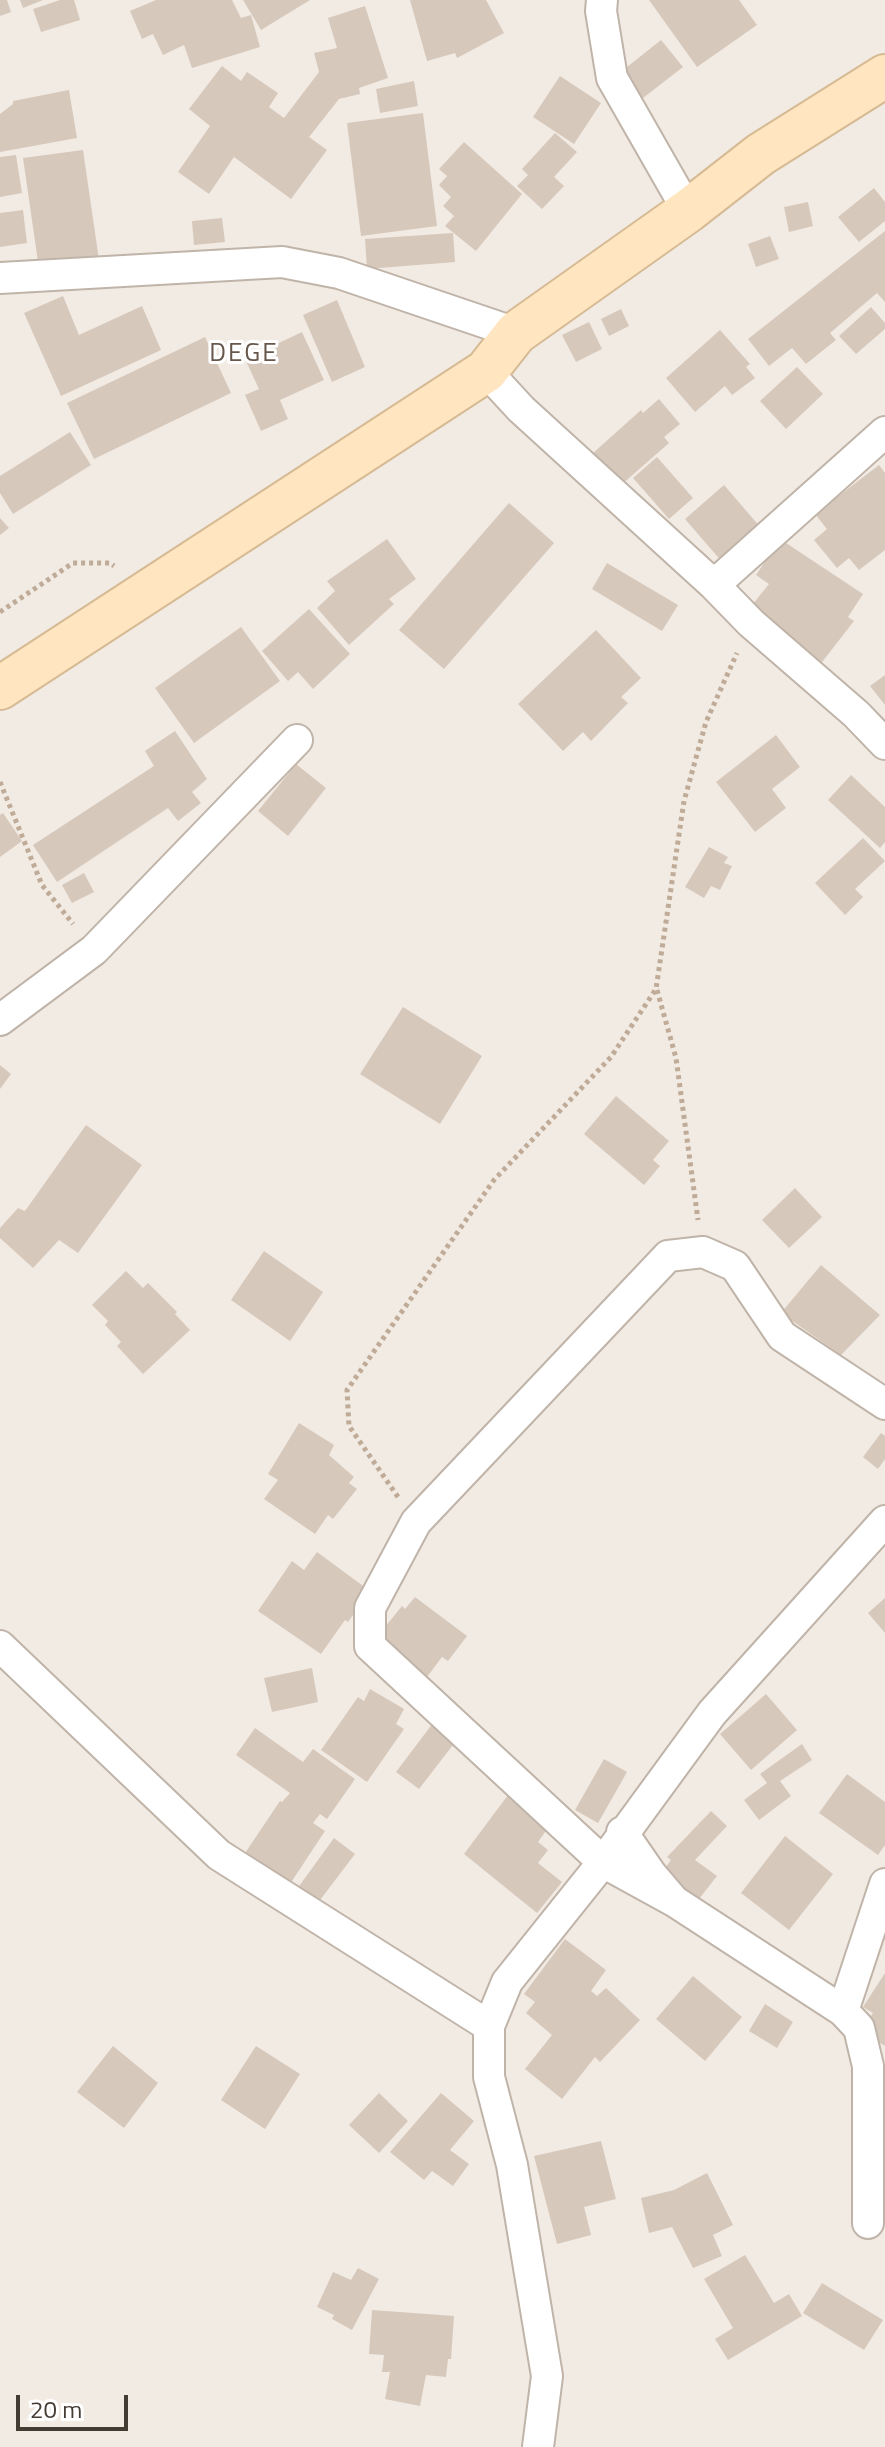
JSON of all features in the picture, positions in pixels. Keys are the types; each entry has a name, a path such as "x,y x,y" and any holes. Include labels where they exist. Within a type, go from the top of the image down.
{"main road":[{"path":"0,688 486,371 516,333 688,211 761,154 885,76"}],"street":[{"path":"602,0 612,78 688,211"},
{"path":"0,278 282,262 339,273 516,333"},
{"path":"486,371 521,409 714,585 751,623 856,714 885,744"},
{"path":"714,585 885,432"},
{"path":"0,1020 94,950 297,740"},
{"path":"868,2223 868,2066 859,2028 843,2011 674,1901 603,1862 370,1646 370,1608 416,1522 668,1256 703,1252 735,1266 782,1336 885,1404"},
{"path":"538,2447 547,2376 512,2165 489,2077 489,2026 507,1982 603,1862 712,1713 885,1521"},
{"path":"0,1646 219,1855 489,2026"},
{"path":"622,1832 674,1901"},
{"path":"843,2011 885,1884"}],"path":[{"path":"0,612 73,563 110,563 152,589"},
{"path":"703,1252 676,1058 656,989 684,801 706,722 751,623"},
{"path":"0,782 42,885 94,950"},
{"path":"416,1522 349,1426 347,1390 494,1180 611,1057 656,989"}],"building":[{"path":"0,0 7,0 11,12 0,16"},
{"path":"20,0 43,0 23,8"},
{"path":"60,0 74,0 80,20 41,32 33,9"},
{"path":"156,0 232,0 241,18 251,15 260,47 192,68 184,45 163,55 153,34 142,39 130,11"},
{"path":"243,0 310,0 261,30"},
{"path":"410,0 486,0 504,33 457,58 455,53 427,61"},
{"path":"649,0 739,0 757,25 697,67"},
{"path":"365,6 388,78 359,88 360,94 339,99 309,137 327,150 291,199 234,157 209,194 178,172 210,126 189,109 222,66 241,81 247,72 278,93 269,107 284,118 319,72 314,53 337,48 328,18"},
{"path":"661,40 683,67 643,98 622,71"},
{"path":"560,76 601,103 574,144 533,117"},
{"path":"414,81 418,106 380,113 376,89"},
{"path":"69,90 77,138 0,152 0,114 13,101"},
{"path":"423,113 437,226 361,236 347,123"},
{"path":"555,133 577,152 554,177 564,186 542,209 517,186 528,175 522,169"},
{"path":"464,142 522,194 476,251 445,226 454,216 443,206 451,197 439,185 447,176 439,169"},
{"path":"83,150 99,260 39,269 23,158"},
{"path":"16,155 22,193 0,197 0,157"},
{"path":"874,188 885,202 885,221 859,242 838,217"},
{"path":"808,202 813,226 789,232 784,207"},
{"path":"23,210 27,243 0,247 0,213"},
{"path":"222,218 225,242 194,245 192,221"},
{"path":"885,231 885,302 877,293 830,333 836,340 806,364 792,348 769,366 748,339"},
{"path":"453,233 455,262 367,269 365,239"},
{"path":"770,236 779,259 756,267 748,244"},
{"path":"63,296 79,335 142,306 161,350 61,396 24,313"},
{"path":"337,300 365,367 332,382 303,315"},
{"path":"871,307 885,323 885,329 856,354 839,336"},
{"path":"621,309 629,326 609,336 601,319"},
{"path":"589,322 602,349 576,362 562,335"},
{"path":"720,330 750,364 746,367 755,378 732,395 725,386 695,412 666,378"},
{"path":"302,332 324,380 280,400 288,419 261,431 245,395 259,389 245,359"},
{"path":"205,337 231,393 94,459 67,403"},
{"path":"797,367 823,394 786,429 760,401"},
{"path":"659,399 680,424 664,437 669,443 620,486 592,454 641,410 643,413"},
{"path":"70,432 91,465 13,514 0,493 0,476"},
{"path":"657,457 693,498 669,519 633,478"},
{"path":"879,465 885,473 885,550 859,570 849,558 837,568 814,540 827,529 815,514"},
{"path":"724,485 762,529 723,563 685,519"},
{"path":"509,503 554,543 444,669 399,630"},
{"path":"0,518 9,528 0,535"},
{"path":"387,539 416,579 389,599 394,604 349,645 317,608 335,591 327,581"},
{"path":"780,539 863,594 848,617 854,621 819,666 749,609 769,584 756,575"},
{"path":"607,563 678,605 662,631 592,589"},
{"path":"309,609 350,654 313,689 298,672 288,681 262,651"},
{"path":"241,627 280,681 194,743 155,688"},
{"path":"596,630 641,678 621,697 628,703 591,741 583,732 563,751 518,704"},
{"path":"885,675 885,705 870,686"},
{"path":"175,731 207,779 192,792 201,803 178,821 168,808 57,882 33,845 154,766 145,751"},
{"path":"776,735 800,767 772,789 786,808 755,832 716,782"},
{"path":"296,764 326,788 288,836 258,811"},
{"path":"851,775 885,807 885,842 880,848 828,800"},
{"path":"3,813 22,841 0,857 0,815"},
{"path":"863,838 885,861 855,889 863,897 845,915 815,883"},
{"path":"709,847 728,857 724,863 732,866 720,890 711,886 704,898 685,887"},
{"path":"84,873 94,892 72,903 62,885"},
{"path":"403,1007 482,1056 440,1124 360,1074"},
{"path":"0,1065 11,1074 0,1089"},
{"path":"616,1096 669,1141 653,1160 660,1166 644,1185 584,1134"},
{"path":"86,1125 142,1165 78,1253 59,1240 33,1268 0,1238 0,1228 18,1208 25,1211"},
{"path":"795,1188 822,1217 789,1248 762,1220"},
{"path":"264,1251 323,1292 290,1341 231,1300"},
{"path":"821,1265 880,1315 841,1355 781,1313"},
{"path":"126,1271 143,1288 148,1283 190,1330 143,1374 117,1346 121,1342 105,1325 108,1321 92,1305"},
{"path":"299,1423 334,1445 329,1455 354,1477 349,1483 357,1489 333,1519 328,1515 315,1534 264,1499 278,1480 268,1474"},
{"path":"881,1433 885,1436 885,1459 878,1469 863,1457"},
{"path":"317,1552 370,1591 321,1654 258,1611 292,1561 304,1570"},
{"path":"415,1597 467,1636 448,1661 442,1657 427,1677 377,1637 402,1606 405,1609"},
{"path":"885,1598 885,1633 868,1613"},
{"path":"312,1668 318,1702 272,1712 264,1678"},
{"path":"370,1689 404,1709 396,1724 404,1729 367,1782 321,1750 358,1697 364,1701"},
{"path":"766,1694 797,1730 751,1770 720,1734"},
{"path":"433,1723 456,1741 419,1789 396,1772"},
{"path":"255,1728 303,1762 313,1749 355,1779 327,1819 320,1814 313,1823 325,1831 284,1893 239,1862 280,1801 290,1793 236,1755"},
{"path":"802,1744 812,1760 780,1781 791,1796 759,1820 744,1800 767,1783 760,1774"},
{"path":"604,1759 627,1772 598,1823 575,1810"},
{"path":"847,1774 885,1802 885,1845 878,1855 819,1813"},
{"path":"508,1795 550,1825 538,1842 548,1850 538,1863 562,1882 537,1913 464,1854"},
{"path":"711,1811 727,1826 695,1860 717,1876 695,1904 659,1876 671,1860 667,1857"},
{"path":"785,1836 833,1874 789,1930 741,1893"},
{"path":"334,1838 355,1854 317,1904 297,1889"},
{"path":"565,1939 606,1970 591,1991 597,1996 606,1988 640,2020 600,2062 595,2057 562,2099 525,2069 552,2035 526,2013 535,2002 524,1994"},
{"path":"885,1973 885,2046 861,2031 873,2013 863,2007"},
{"path":"693,1976 742,2017 705,2061 656,2019"},
{"path":"765,2004 793,2022 777,2048 749,2031"},
{"path":"113,2046 158,2083 124,2128 77,2092"},
{"path":"256,2046 300,2074 265,2129 221,2100"},
{"path":"379,2093 408,2121 379,2153 349,2125"},
{"path":"441,2093 474,2121 450,2150 469,2164 453,2186 432,2171 424,2180 390,2152"},
{"path":"601,2141 616,2199 584,2207 591,2235 557,2244 534,2156"},
{"path":"707,2173 733,2225 713,2235 722,2256 693,2268 672,2227 649,2233 641,2198 674,2190"},
{"path":"745,2255 774,2303 789,2294 802,2316 728,2360 715,2339 733,2328 704,2279"},
{"path":"358,2268 379,2279 352,2330 332,2319 334,2315 317,2307 333,2272 351,2280"},
{"path":"822,2283 883,2320 864,2350 803,2313"},
{"path":"372,2310 454,2316 451,2359 448,2359 446,2377 426,2375 420,2406 385,2399 390,2372 382,2372 384,2355 369,2354"}],"district":[{"name":"DEGE","path":"244,355"}]}
